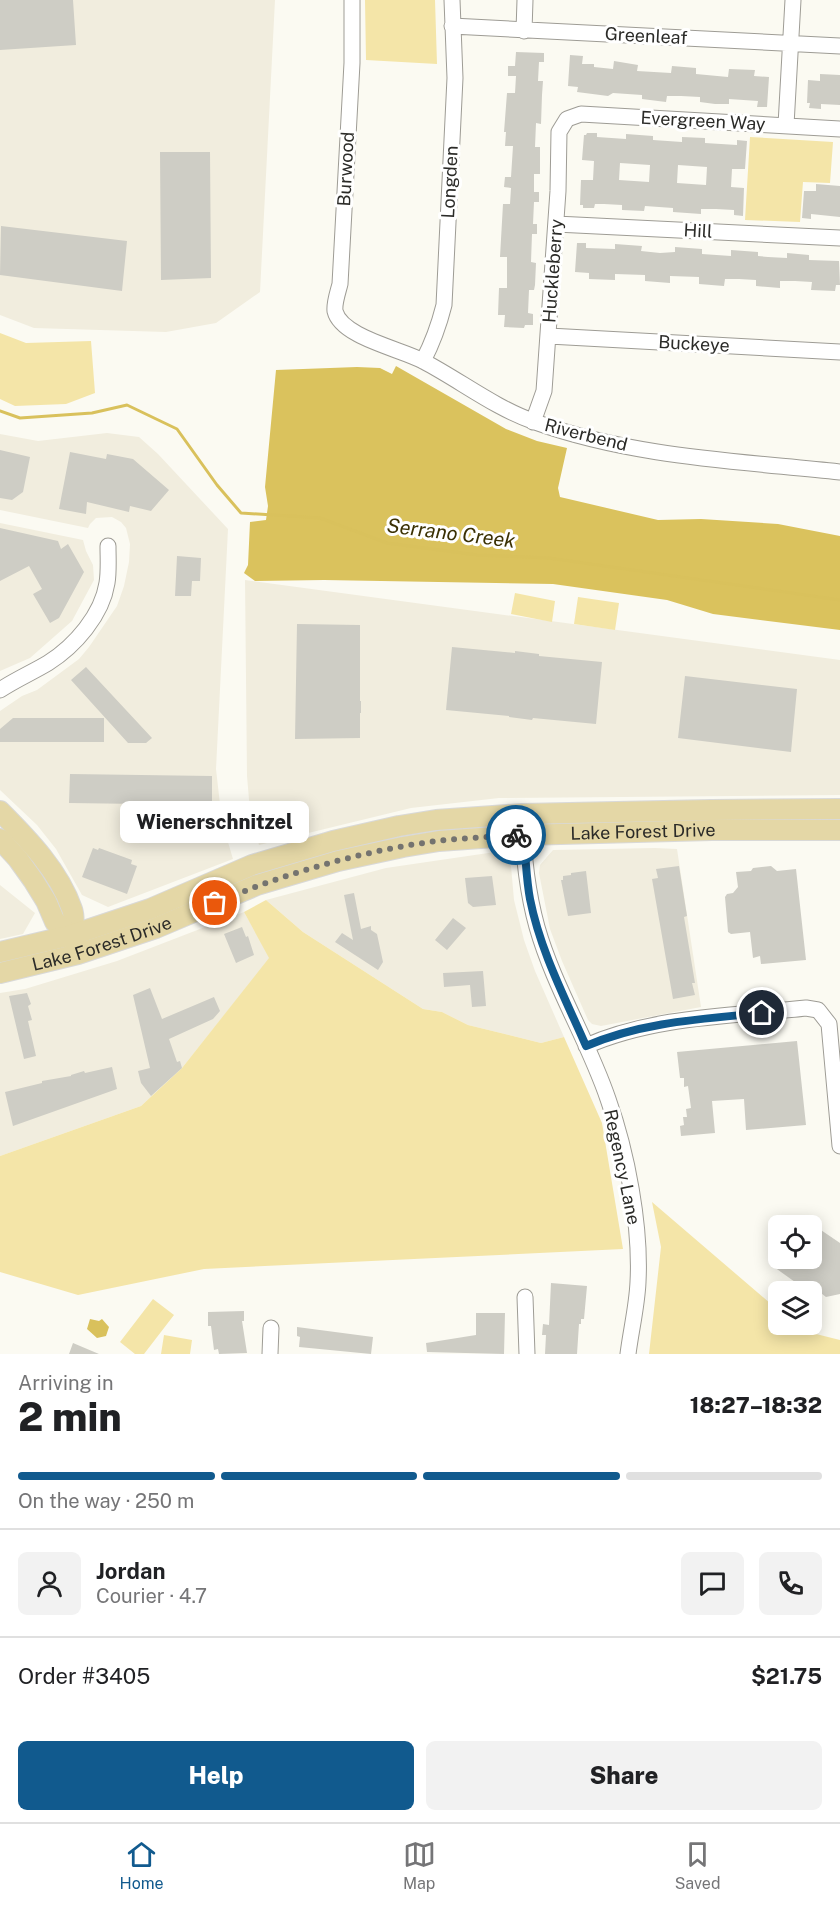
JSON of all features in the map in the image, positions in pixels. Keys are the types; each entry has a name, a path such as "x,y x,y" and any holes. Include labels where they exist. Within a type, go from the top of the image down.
{"main road":[{"name":"Lake Forest Drive","path":"0,952 72,935 150,909 252,865 333,841 436,820 522,814 840,809"},
{"path":"0,811 34,846 64,892 74,912 72,935 78,954"},
{"name":"Lake Forest Drive","path":"0,973 78,954 156,928 257,885 338,861 439,841 523,835 712,830 840,830"},
{"path":"0,839 33,880 55,922 72,935"}],"street":[{"name":"Burwood","path":"352,0 351,86 340,284 334,309 339,322 352,331"},
{"name":"Longden","path":"423,361 440,325 444,305 455,78 452,0"},
{"path":"524,30 525,0"},
{"path":"786,125 793,0"},
{"name":"Greenleaf","path":"452,26 840,46"},
{"name":"Evergreen Way","path":"567,119 581,114 840,129"},
{"name":"Huckleberry","path":"533,422 544,391 560,132 567,119"},
{"name":"Hill","path":"556,224 840,238"},
{"name":"Riverbend","path":"352,331 423,361 473,392 533,422 603,443 680,455 840,472"},
{"name":"Buckeye","path":"549,336 840,352"},
{"path":"0,690 50,662 86,628 98,609 107,584 108,546"},
{"name":"Regency Lane","path":"522,814 530,898 537,928 614,1116 622,1148 635,1222 638,1283 628,1354"},
{"path":"586,1046 628,1030 664,1023 806,1008 818,1010 829,1024 840,1146"},
{"path":"525,1297 527,1354"},
{"path":"270,1354 271,1328"}],"shaded area":[{"path":"0,0 275,0 260,292 216,323 166,332 34,328 0,315"},
{"path":"365,0 435,0 437,64 366,60"},
{"path":"750,137 833,142 830,183 803,182 800,222 745,220"},
{"path":"0,333 26,343 91,341 95,393 66,404 15,406 0,399"},
{"path":"396,366 506,429 537,441 567,448 558,488 560,497 658,520 701,519 778,524 840,536 840,630 713,614 667,600 553,584 255,581 244,573 248,565 250,522 266,520 268,506 265,487 276,370 357,367 380,368 392,374"},
{"path":"107,433 139,437 158,454 228,529 216,769 222,822 233,859 108,907 82,895 56,849 37,825 0,790 0,711 22,696 37,690 79,659 89,647 117,606 124,586 130,544 126,528 112,517 96,518 88,528 0,510 0,434 38,441"},
{"path":"0,523 83,540 93,565 94,580 72,621 30,658 0,671"},
{"path":"245,580 840,660 840,795 499,798 411,808 259,845 250,811 247,776"},
{"path":"515,593 555,601 552,622 511,614"},
{"path":"578,597 619,603 615,630 574,624"},
{"path":"677,849 701,1007 601,1026 592,1024 588,1020 550,929 539,873 540,865 553,850"},
{"path":"495,852 511,866 514,900 524,940 564,1037 541,1043 468,1025 442,1012 423,1009 303,932 266,900 386,868"},
{"path":"0,885 35,913 23,934 0,939"},
{"path":"266,900 303,932 423,1009 442,1012 468,1025 541,1043 564,1037 602,1123 623,1249 204,1269 78,1295 0,1272 0,1156 141,1106 182,1068 269,958 244,912"},
{"path":"244,912 270,958 182,1068 141,1106 0,1156 0,993 25,989 117,961"},
{"path":"652,1202 768,1301 768,1335 820,1335 840,1340 840,1354 649,1354 661,1247"},
{"path":"153,1299 174,1315 144,1354 135,1354 120,1342"},
{"path":"90,1319 99,1321 102,1319 109,1327 106,1336 97,1338 87,1329"},
{"path":"164,1335 192,1340 190,1354 161,1354"}],"building":[{"path":"0,0 73,0 76,45 0,50"},
{"path":"516,52 544,53 544,62 539,62 538,81 543,81 541,124 536,123 535,147 540,147 540,174 534,174 534,192 539,192 539,202 534,202 533,224 537,224 537,234 532,234 531,262 536,263 535,285 534,290 529,290 528,313 533,314 533,325 525,325 524,328 504,327 505,315 498,315 499,288 507,288 507,257 500,257 503,204 510,204 511,188 504,187 505,177 511,177 513,146 505,146 506,132 504,132 507,93 515,93 516,76 508,76 508,66 515,66"},
{"path":"570,55 583,56 582,64 594,64 594,67 613,69 614,61 638,65 637,71 671,73 672,66 696,68 696,74 728,77 729,69 755,70 754,76 769,77 767,107 757,107 758,101 729,99 729,104 715,104 700,102 700,97 667,96 666,102 642,99 642,95 613,93 608,96 577,92 578,87 568,86"},
{"path":"820,74 840,75 840,105 821,104 821,109 809,108 810,103 807,103 808,80 820,81"},
{"path":"597,133 597,137 626,139 626,134 653,136 653,140 682,142 682,137 705,138 705,143 737,145 737,140 747,141 745,169 732,169 731,187 744,188 743,216 734,215 734,210 716,209 701,209 701,214 673,212 673,208 645,206 644,211 622,210 622,205 604,204 595,204 594,208 583,208 583,205 580,205 581,180 593,180 594,161 582,160 584,135","holes":["620,163 650,165 649,182 619,180","678,165 707,167 706,185 677,183"]},
{"path":"160,152 210,152 211,278 161,280"},
{"path":"816,184 840,186 840,217 811,214 811,219 802,218 804,191 816,191"},
{"path":"1,226 127,241 122,291 0,275"},
{"path":"577,243 586,243 586,248 615,249 615,244 642,246 641,251 660,253 675,252 675,247 702,249 702,254 731,256 731,250 758,252 758,256 768,257 787,258 787,253 809,255 809,260 839,261 840,285 836,285 835,291 811,290 812,282 795,281 780,281 780,288 756,286 756,280 739,279 725,279 724,286 699,284 699,277 670,276 670,283 645,281 645,275 615,274 615,280 589,279 589,273 575,272"},
{"path":"0,450 30,457 23,492 12,500 0,498"},
{"path":"70,452 106,459 107,454 133,459 169,490 151,511 130,506 129,512 87,502 86,514 59,509"},
{"path":"0,528 58,541 61,549 68,544 84,572 59,618 50,623 33,594 42,589 29,566 0,581"},
{"path":"177,556 201,558 200,581 192,581 191,596 175,596"},
{"path":"297,624 360,625 360,738 295,739"},
{"path":"452,647 515,653 515,651 539,654 539,656 602,662 596,724 533,718 532,720 446,710"},
{"path":"86,667 152,738 146,743 128,743 71,680"},
{"path":"685,676 797,689 791,752 678,738"},
{"path":"13,718 104,718 104,742 0,742 0,729"},
{"path":"70,774 212,776 212,805 69,803"},
{"path":"93,848 132,860 131,864 137,866 127,894 82,877"},
{"path":"679,866 695,995 673,999 652,879 658,878 656,869"},
{"path":"771,866 777,871 796,869 806,960 761,964 760,956 753,958 750,932 731,934 728,932 725,897 738,887 736,872"},
{"path":"586,871 591,913 568,916 561,880 563,876 571,875 571,873"},
{"path":"492,876 496,905 473,907 468,903 465,878"},
{"path":"354,893 361,929 371,926 371,930 377,934 383,962 378,970 335,942 342,933 353,940 344,895"},
{"path":"453,918 466,928 447,950 435,940"},
{"path":"242,927 246,937 248,936 254,955 236,963 224,934"},
{"path":"483,971 486,1006 472,1007 470,985 444,987 443,973"},
{"path":"150,988 162,1019 214,997 220,1011 213,1019 169,1039 177,1062 180,1061 182,1068 151,1096 141,1083 138,1071 150,1068 133,995"},
{"path":"27,993 31,1004 28,1006 32,1020 28,1021 36,1056 24,1059 9,996"},
{"path":"797,1041 806,1125 746,1130 744,1099 712,1101 715,1133 681,1136 680,1126 684,1125 683,1117 687,1117 686,1109 691,1108 688,1086 684,1087 684,1078 680,1078 677,1052"},
{"path":"112,1067 117,1089 13,1126 5,1092 84,1071 85,1073"},
{"path":"822,1231 840,1243 840,1294 826,1297 822,1294 822,1281 794,1281 777,1269 822,1269"},
{"path":"551,1283 587,1286 584,1319 581,1319 581,1324 579,1324 577,1354 545,1354 546,1335 542,1335 543,1324 549,1325"},
{"path":"244,1311 244,1321 242,1321 247,1353 219,1354 218,1349 214,1350 211,1326 208,1326 208,1312"},
{"path":"476,1313 505,1313 504,1354 427,1352 426,1343 476,1335"},
{"path":"297,1327 373,1337 371,1354 299,1347 300,1337 297,1336"},
{"path":"73,1343 99,1354 69,1354"}],"waterway":[{"name":"Serrano Creek","path":"0,411 20,418 92,413 127,405 177,429 217,485 241,513 320,518 387,543 477,555 549,558 840,600"}],"way so far":[{"path":"215,903 257,885 338,861 439,841 516,835"}],"place":[{"name":"Wienerschnitzel","path":"215,903"}],"route":[{"path":"516,835 523,835 530,898 537,928 549,962 586,1046 628,1030 664,1023 762,1013"}]}
